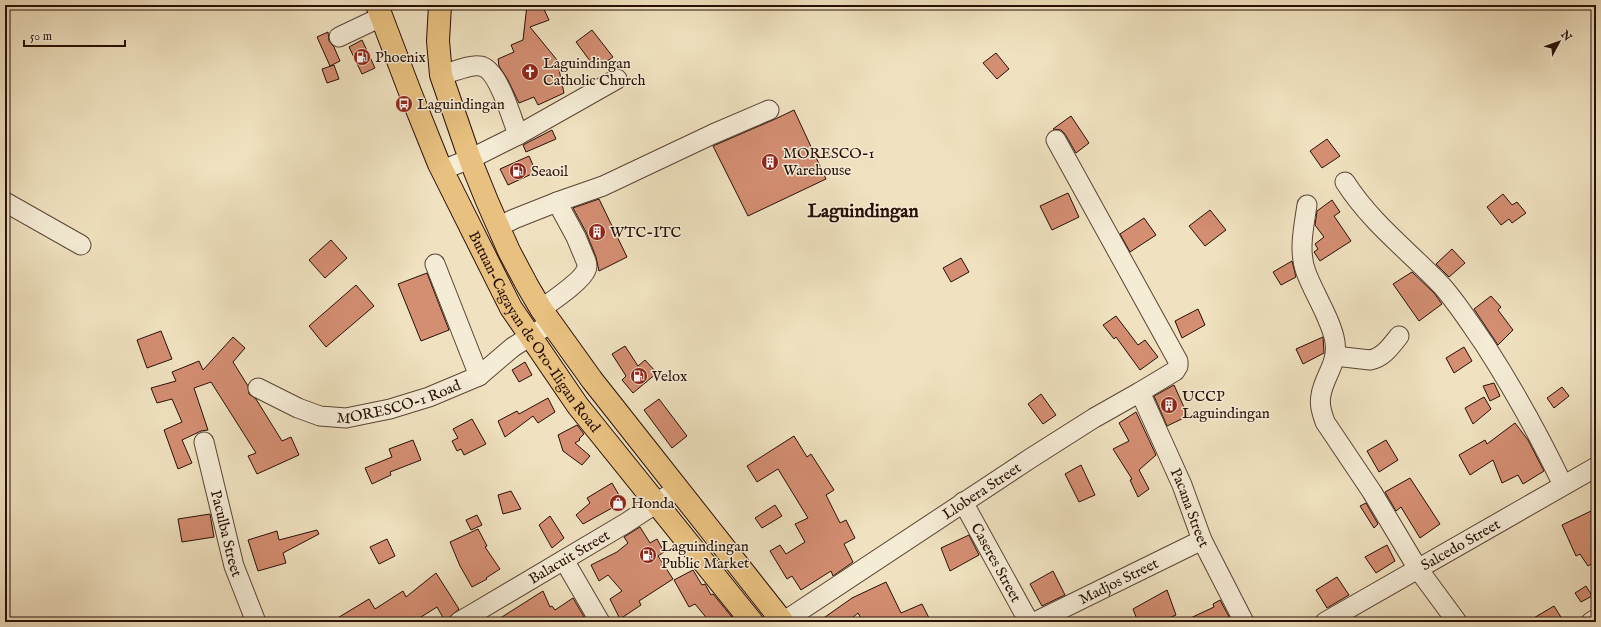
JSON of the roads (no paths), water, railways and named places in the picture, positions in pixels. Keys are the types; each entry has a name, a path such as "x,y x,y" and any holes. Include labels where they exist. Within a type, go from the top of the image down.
{"highway":[{"name":"Butuan-Cagayan de Oro-Iligan Road","path":"440,5 438,41 441,75 470,159 498,227 527,285 546,316 592,380 783,622"},
{"name":"Butuan-Cagayan de Oro-Iligan Road","path":"379,11 442,170 511,308 578,406 752,622"}],"street":[{"path":"339,37 379,11"},
{"path":"441,75 474,66 488,68 503,94 518,135"},
{"path":"442,170 470,159 518,135 617,79"},
{"path":"498,227 514,218 603,186 713,134 769,110"},
{"name":"Llobera Street","path":"783,622 963,502 1094,418 1175,370 1178,366 1178,361 1056,140"},
{"path":"1345,182 1356,199 1370,216 1442,287 1470,322 1513,390 1539,435 1563,485"},
{"path":"5,202 81,245"},
{"name":"MORESCO-1 Road","path":"258,388 298,408 320,416 346,418 390,409 429,397 479,376 513,347 530,337 546,316 586,271 586,260 557,202"},
{"path":"1306,205 1302,255 1305,270 1329,324 1335,342 1335,356 1332,368 1321,394 1320,409 1325,422 1372,492 1418,569 1457,622"},
{"path":"435,264 479,376"},
{"path":"1335,356 1370,360 1376,359 1381,356 1399,336"},
{"name":"Pacana Street","path":"1140,392 1182,485 1202,540 1244,622"},
{"name":"Paculba Street","path":"204,442 234,566 256,622"},
{"name":"Salcedo Street","path":"1325,622 1596,467"},
{"name":"Balacuit Street","path":"459,622 678,490"},
{"name":"Caseres Street","path":"963,502 1029,622"},
{"name":"Madjos Street","path":"1035,622 1202,540"},
{"path":"564,560 600,622"},
{"path":"1591,622 1596,619"}],"place":[{"name":"Phoenix","path":"362,57"},
{"name":"Laguindingan Catholic Church","path":"530,72"},
{"name":"Laguindingan","path":"404,104"},
{"name":"MORESCO-1 Warehouse","path":"770,162"},
{"name":"Seaoil","path":"518,171"},
{"name":"WTC-ITC","path":"597,232"},
{"name":"Velox","path":"639,376"},
{"name":"UCCP Laguindingan","path":"1169,405"},
{"name":"Honda","path":"618,503"},
{"name":"Laguindingan Public Market","path":"648,555"}],"district":[{"name":"Laguindingan","path":"863,212"}]}
